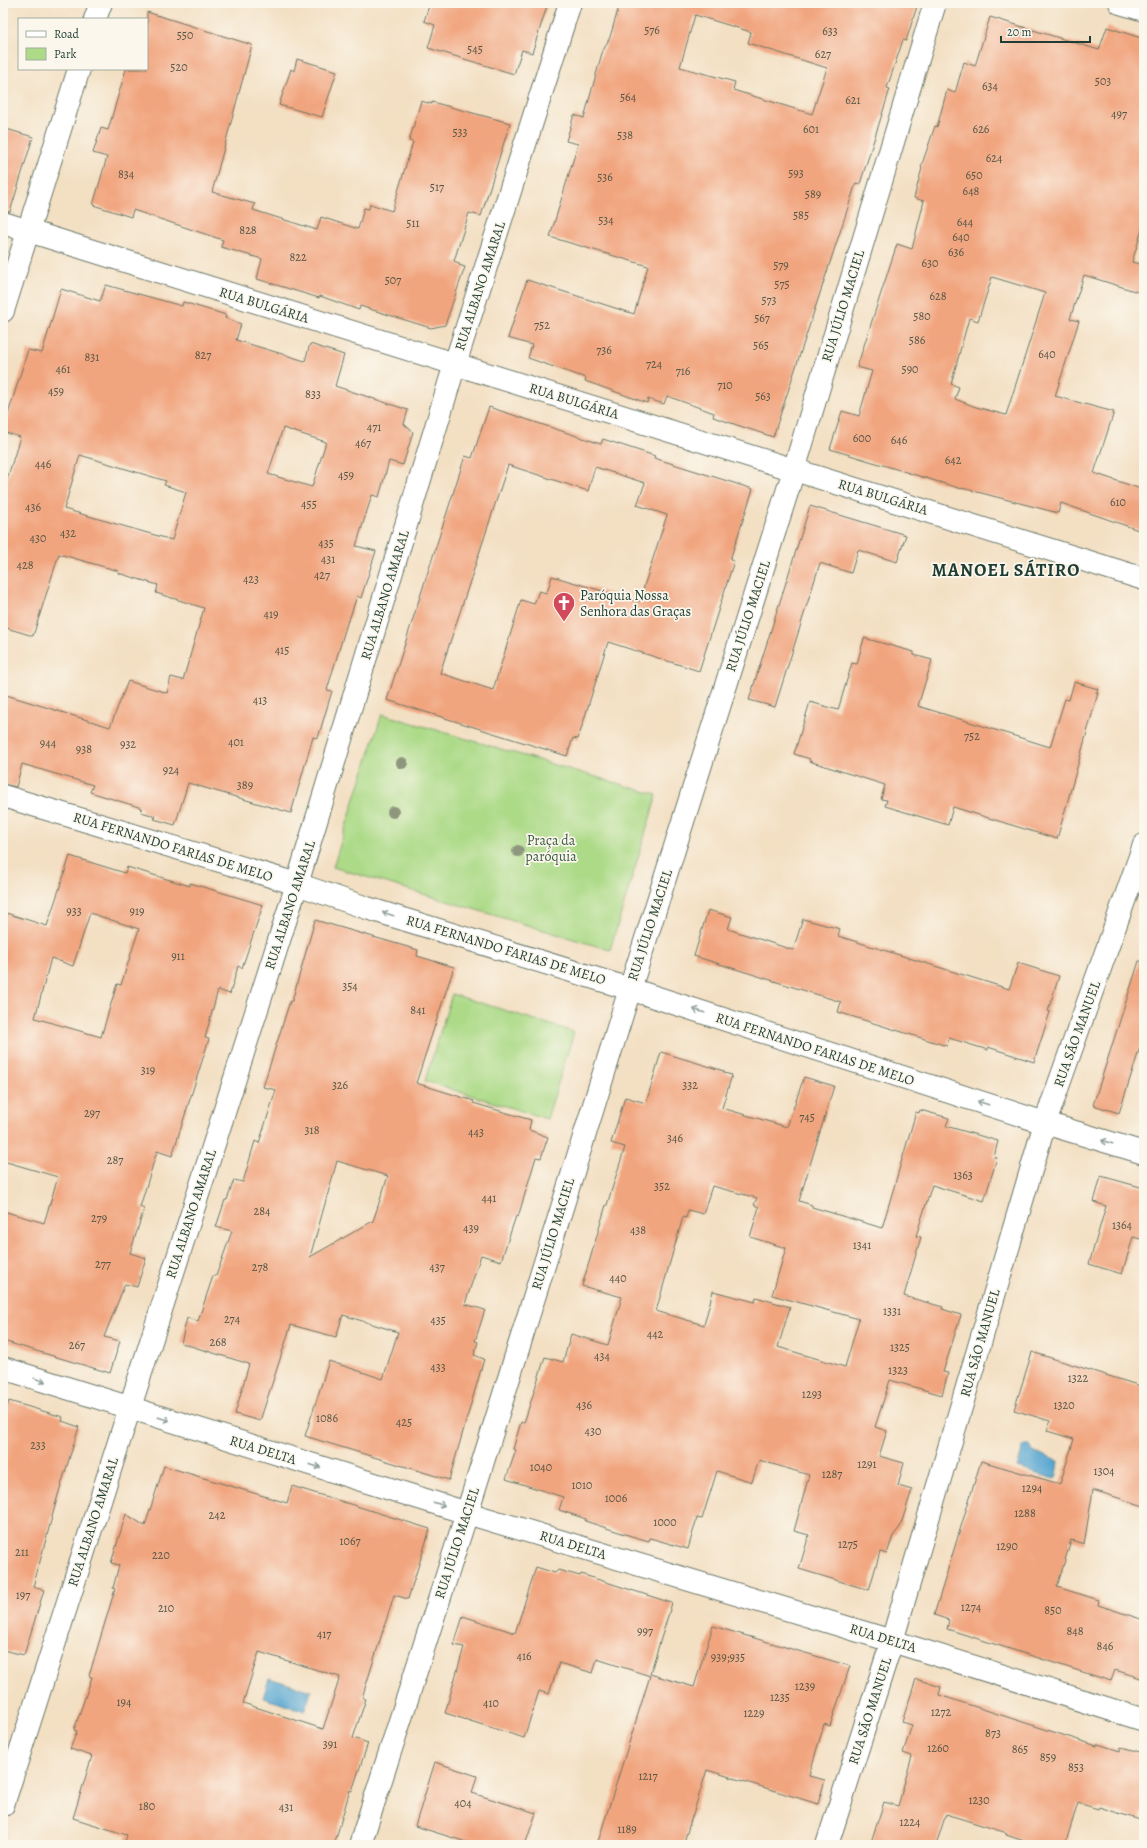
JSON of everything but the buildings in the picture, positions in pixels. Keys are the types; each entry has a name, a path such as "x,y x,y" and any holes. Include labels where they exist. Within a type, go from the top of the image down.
{"street":[{"path":"95,18 101,3"},
{"name":"RUA ALBANO AMARAL","path":"3,1805 297,884 456,364 570,3"},
{"name":"RUA JÚLIO MACIEL","path":"360,1845 467,1513 630,988 794,470 935,3"},
{"path":"1120,3 1144,10"},
{"path":"3,311 80,70"},
{"name":"RUA BULGÁRIA","path":"3,223 1144,578"},
{"name":"RUA FERNANDO FARIAS DE MELO","path":"3,796 297,884 367,908 630,988 1144,1154"},
{"name":"RUA SÃO MANUEL","path":"827,1845 892,1641 1045,1123 1144,845"},
{"name":"RUA DELTA","path":"3,1368 467,1513 892,1641 1144,1720"}],"green space":[{"name":"Praça da paróquia","path":"382,714 657,795 610,950 333,867"},
{"path":"452,994 574,1032 547,1119 425,1081"}],"water":[{"path":"1023,1446 1030,1446 1033,1452 1059,1461 1057,1476 1055,1479 1017,1468"},
{"path":"269,1678 311,1691 305,1711 263,1698"}],"place":[{"name":"Paróquia Nossa Senhora das Graças","path":"564,622"}],"district":[{"name":"MANOEL SÁTIRO","path":"1006,570"}]}
